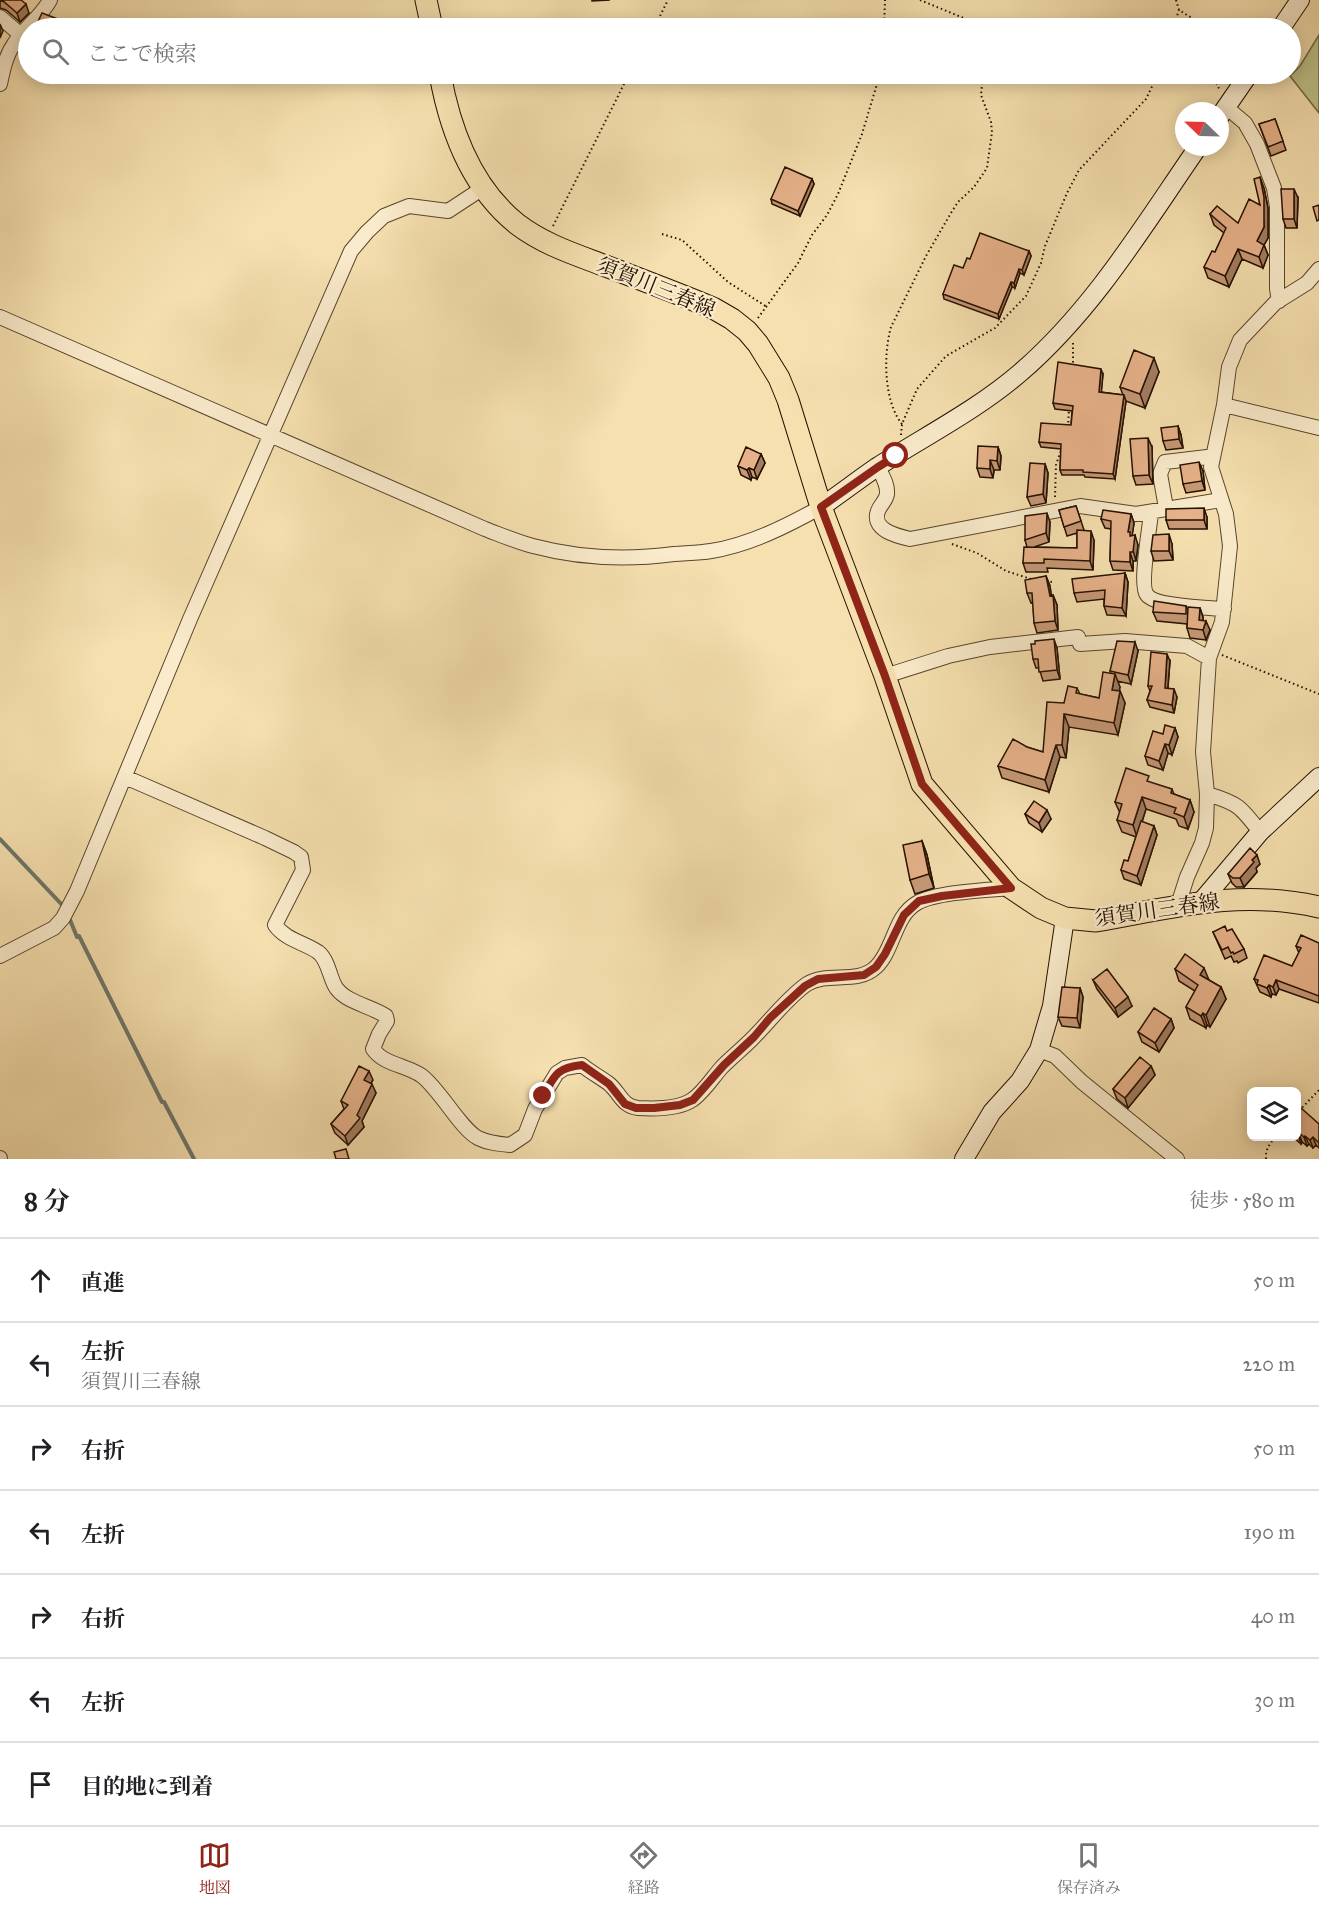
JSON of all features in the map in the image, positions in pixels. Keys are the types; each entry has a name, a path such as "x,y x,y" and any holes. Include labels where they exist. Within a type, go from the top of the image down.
{"main road":[{"path":"426,0 430,18"},
{"name":"須賀川三春線","path":"442,84 447,112 456,137 483,188 518,224 546,242 713,308 732,319 758,344 779,378 788,400 821,507 885,676 922,784 1011,888 1041,908 1065,918 1096,921 1178,906 1246,898 1282,900 1319,906"}],"street":[{"path":"37,18 50,0"},
{"path":"1288,18 1300,0"},
{"path":"0,17 18,32"},
{"path":"0,82 7,57 18,40"},
{"path":"1229,103 1242,84"},
{"path":"1229,115 1245,123 1257,144 1274,188 1277,207 1279,301"},
{"path":"0,317 485,529 533,546 562,552 652,558 711,551 739,544 790,525 992,396 1037,358 1067,327 1111,274 1192,156"},
{"path":"0,956 54,928 63,918 77,891 190,619 351,250 384,216 409,206 448,211 483,188"},
{"path":"1178,906 1206,828 1207,794 1203,753 1210,654 1220,628 1224,609 1230,546 1226,514 1211,467 1224,405 1229,367 1240,339 1279,301 1307,283 1319,269"},
{"path":"1224,405 1319,428"},
{"path":"1166,508 1160,474 1165,462 1212,458"},
{"path":"878,467 886,482 887,493 886,499 878,509 877,519 887,532 910,538 1080,506 1136,514 1221,500"},
{"path":"1150,512 1144,572 1144,588 1147,596 1180,605 1224,609"},
{"path":"885,676 948,656 990,647 1079,641 1125,641 1187,646 1210,654"},
{"path":"125,777 265,838 301,857 303,870 275,925 282,934 319,953 333,979 335,988 348,998 386,1016 387,1021 373,1049 376,1053 382,1058 414,1071 429,1082 473,1135 510,1145 525,1135 535,1109 557,1073 565,1068 582,1065 609,1084 625,1104 636,1108 654,1108 693,1100 770,1018 805,986 818,979 864,975 876,967 904,915 919,901 1011,888"},
{"path":"1200,903 1260,832 1319,777"},
{"path":"1207,794 1243,809 1260,832"},
{"path":"964,1159 992,1112 1020,1081 1040,1050 1052,1006 1065,918"},
{"path":"1040,1050 1055,1056 1082,1082 1177,1159"}],"path":[{"path":"659,18 669,0"},
{"path":"884,18 885,0"},
{"path":"921,0 964,18"},
{"path":"1176,0 1179,10 1176,18"},
{"path":"1179,10 1192,18"},
{"path":"546,242 624,84"},
{"path":"747,332 798,263 812,234 827,215 862,134 877,84"},
{"path":"902,424 894,414 890,396 887,342 891,327 932,244 958,202 974,187 987,168 992,132 991,122 981,95 982,84"},
{"path":"902,453 902,424 917,389 946,356 995,328 1026,296 1067,193 1079,170 1146,99 1153,84"},
{"path":"662,234 682,240 728,282 766,307"},
{"path":"1067,327 1072,334 1074,346 1072,375"},
{"path":"1066,434 1069,403"},
{"path":"1054,512 1056,465 1063,442"},
{"path":"943,533 947,542 977,553 1006,571 1027,578 1052,582"},
{"path":"1210,654 1319,694"},
{"path":"1301,1109 1319,1090"},
{"path":"1266,1159 1265,1153 1272,1141"}],"green space":[{"path":"1319,35 1319,113 1296,84 1301,84 1301,64"}],"building":[{"path":"0,0 21,0 26,4 17,13"},
{"path":"42,13 55,18 40,18"},
{"path":"1275,119 1283,141 1268,147 1259,124"},
{"path":"785,167 812,179 798,211 771,199"},
{"path":"1260,177 1264,197 1264,227 1257,241 1264,245 1259,257 1238,249 1225,276 1204,267 1212,251 1215,252 1226,228 1210,214 1217,206 1238,223 1249,199 1260,205 1254,179"},
{"path":"1281,189 1294,189 1294,219 1283,219"},
{"path":"1319,205 1319,220 1317,221 1313,207"},
{"path":"980,233 1029,251 1022,270 1019,269 1014,283 1011,282 998,314 943,294 954,265 963,268 967,258 970,259"},
{"path":"1134,350 1154,358 1140,394 1120,387"},
{"path":"1058,362 1101,369 1099,392 1124,395 1113,474 1060,470 1061,444 1039,442 1041,423 1071,425 1073,406 1053,403"},
{"path":"1178,426 1179,439 1163,441 1161,428"},
{"path":"1148,438 1149,475 1133,476 1130,439"},
{"path":"978,446 998,447 997,461 990,460 990,469 977,468"},
{"path":"746,447 761,454 754,470 738,466"},
{"path":"1199,462 1202,481 1183,484 1180,465"},
{"path":"1030,463 1045,464 1043,494 1027,497"},
{"path":"1076,506 1081,521 1064,527 1059,510"},
{"path":"1204,508 1204,520 1166,520 1166,509"},
{"path":"1103,510 1131,514 1128,532 1130,536 1135,535 1133,552 1130,552 1130,562 1110,561 1111,521 1101,519"},
{"path":"1047,513 1046,533 1025,540 1025,516"},
{"path":"1077,530 1091,531 1090,561 1044,559 1044,563 1023,563 1024,547 1077,548"},
{"path":"1169,534 1169,551 1151,551 1153,535"},
{"path":"1125,573 1122,608 1104,606 1105,590 1074,593 1072,579"},
{"path":"1046,576 1050,596 1053,595 1055,621 1034,623 1032,593 1027,593 1025,580"},
{"path":"1154,601 1186,606 1186,614 1153,612"},
{"path":"1188,607 1200,608 1199,620 1206,621 1203,630 1187,628"},
{"path":"1054,639 1057,670 1039,672 1038,659 1033,659 1031,644 1035,644 1035,641"},
{"path":"1117,641 1135,642 1128,675 1110,671"},
{"path":"1151,652 1167,654 1165,688 1174,689 1172,705 1147,700 1152,686 1148,686"},
{"path":"1103,672 1115,674 1112,690 1120,691 1114,723 1064,714 1062,745 1056,745 1045,780 998,766 1013,739 1043,752 1047,702 1064,703 1068,686 1077,688 1076,693 1099,698"},
{"path":"1165,725 1175,728 1169,745 1165,744 1159,761 1145,756 1153,731 1163,734"},
{"path":"1126,768 1149,776 1147,781 1172,789 1171,793 1190,800 1184,817 1174,813 1176,808 1142,797 1133,825 1117,820 1122,804 1115,802"},
{"path":"1034,801 1047,810 1039,823 1025,814"},
{"path":"1141,821 1154,826 1137,876 1121,870 1124,860 1128,861"},
{"path":"922,841 929,874 910,880 903,845"},
{"path":"1250,848 1257,855 1252,860 1254,862 1240,878 1233,878 1228,874"},
{"path":"1225,926 1227,931 1232,929 1244,949 1234,954 1228,947 1222,950 1213,932"},
{"path":"1301,935 1319,943 1319,996 1276,980 1273,987 1269,985 1267,988 1257,984 1258,980 1254,979 1264,955 1292,966 1301,948 1296,946"},
{"path":"1185,954 1204,968 1200,975 1221,987 1206,1015 1203,1013 1201,1016 1186,1007 1198,985 1175,969"},
{"path":"1107,969 1128,997 1115,1008 1093,980"},
{"path":"1062,987 1080,988 1077,1018 1058,1017"},
{"path":"1154,1008 1171,1019 1155,1043 1138,1032"},
{"path":"1140,1057 1151,1066 1125,1098 1113,1089"},
{"path":"359,1066 369,1071 364,1080 372,1084 357,1115 360,1118 345,1136 331,1124 348,1105 341,1101"},
{"path":"1301,1108 1319,1124 1319,1143 1313,1137 1310,1140 1301,1135"},
{"path":"346,1149 349,1159 336,1159 334,1152"}],"waterway":[{"path":"0,839 65,908"},
{"path":"68,915 77,937 79,936 162,1102 194,1159"}],"route":[{"path":"543,1096 557,1073 565,1068 582,1065 609,1084 625,1104 636,1108 680,1105 693,1100 770,1018 805,986 818,979 864,975 876,967 904,915 919,901 1011,888 922,784 913,765 885,676 821,507 896,456"}]}
